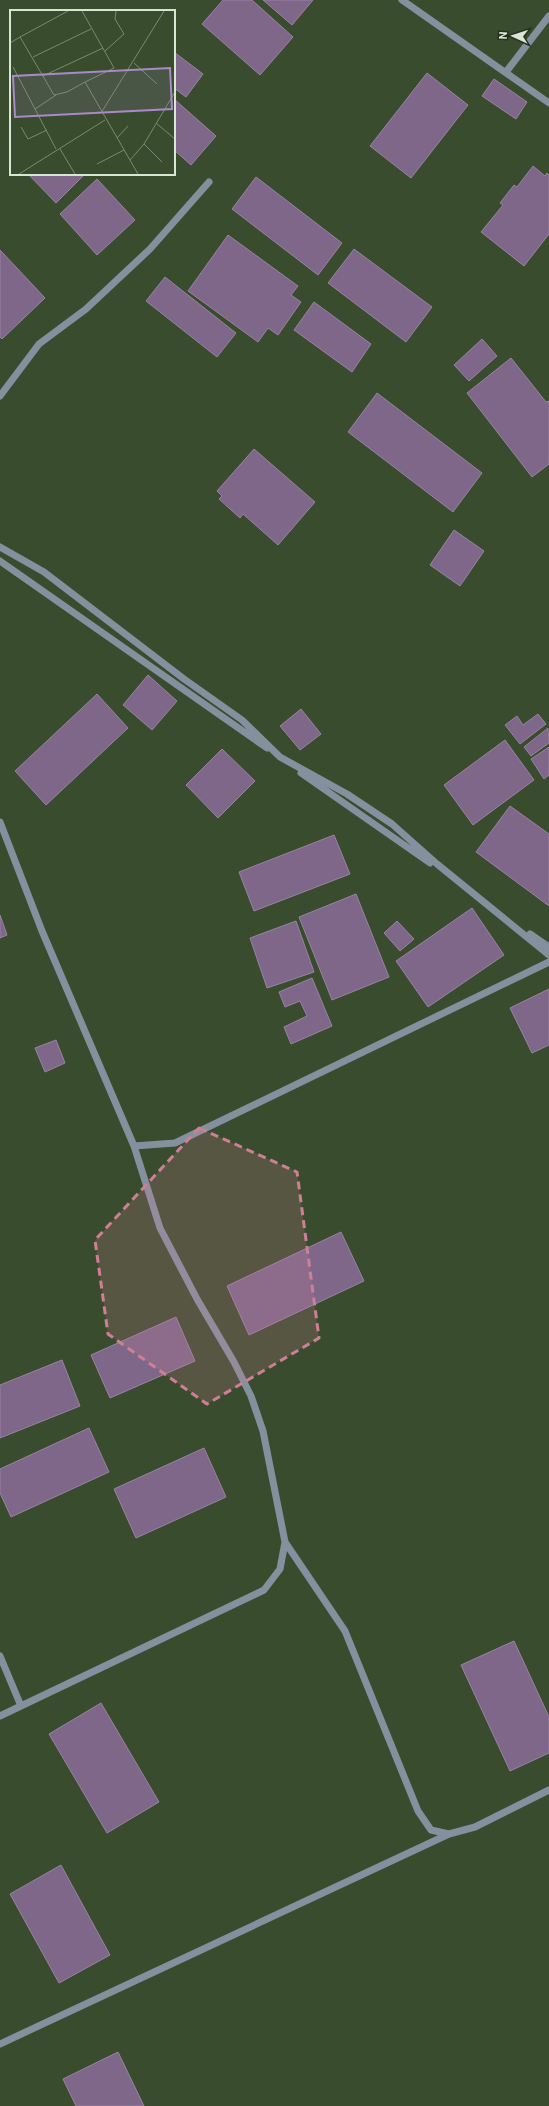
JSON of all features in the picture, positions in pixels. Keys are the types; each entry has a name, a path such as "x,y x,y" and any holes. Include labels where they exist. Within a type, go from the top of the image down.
{"street":[{"path":"402,0 549,103"},
{"path":"506,72 549,16"},
{"path":"0,396 39,344 86,309 150,249 209,182"},
{"path":"0,547 44,572 184,679 242,720 280,757 347,794 392,824 549,955"},
{"path":"0,561 549,946"},
{"path":"0,822 42,931 134,1146 160,1228 197,1299 234,1362 251,1396 263,1431 285,1542 280,1569 264,1590 0,1716"},
{"path":"134,1146 175,1143 549,962"},
{"path":"285,1542 345,1631 418,1811 431,1830 449,1834"},
{"path":"0,1656 21,1706"},
{"path":"0,2044 449,1834 475,1827 549,1790"}],"highlighted area":[{"path":"199,1128 297,1172 319,1338 207,1404 108,1334 95,1240"}],"building":[{"path":"223,0 252,0 293,37 260,75 202,24"},
{"path":"263,0 313,0 292,25"},
{"path":"175,53 203,74 186,97 175,89"},
{"path":"427,73 468,105 411,178 370,146"},
{"path":"494,79 527,102 516,119 482,96"},
{"path":"175,100 216,136 191,165 175,151"},
{"path":"533,166 545,176 547,173 549,175 549,234 524,266 481,232 503,205 500,203 514,185 517,187"},
{"path":"29,175 83,176 56,203"},
{"path":"256,177 342,243 318,275 232,209"},
{"path":"97,179 135,220 97,255 60,214"},
{"path":"228,235 298,286 291,295 301,302 278,335 268,328 258,342 188,291"},
{"path":"354,249 432,307 406,342 328,283"},
{"path":"0,250 45,298 2,339 0,337"},
{"path":"165,277 236,333 217,357 146,301"},
{"path":"314,302 371,344 352,372 294,330"},
{"path":"482,339 497,356 469,381 454,365"},
{"path":"511,358 546,402 549,401 549,464 532,477 467,393"},
{"path":"377,393 482,473 453,512 348,432"},
{"path":"254,449 315,502 278,545 243,514 240,518 219,499 222,496 217,491"},
{"path":"454,530 484,551 460,586 430,565"},
{"path":"148,675 177,701 152,730 123,705"},
{"path":"97,694 128,728 46,805 15,771"},
{"path":"301,709 321,734 300,750 280,726"},
{"path":"538,714 546,724 520,744 505,725 517,716 523,725"},
{"path":"548,728 549,743 531,756 524,747"},
{"path":"505,740 534,780 473,825 444,785"},
{"path":"549,747 549,775 544,779 531,759"},
{"path":"222,749 255,781 218,818 186,785"},
{"path":"510,806 549,834 549,906 476,852"},
{"path":"334,835 350,874 254,911 239,872"},
{"path":"356,894 389,977 332,1000 299,917"},
{"path":"472,908 504,955 428,1007 396,961"},
{"path":"0,915 7,935 0,938"},
{"path":"296,921 314,972 267,988 250,938"},
{"path":"397,921 414,939 400,951 384,933"},
{"path":"312,978 332,1026 291,1044 284,1027 307,1016 300,1001 285,1007 279,992"},
{"path":"549,989 549,1045 532,1053 510,1008"},
{"path":"56,1040 65,1063 45,1072 35,1048"},
{"path":"341,1232 364,1281 249,1335 227,1286"},
{"path":"176,1317 195,1361 110,1398 91,1355"},
{"path":"62,1360 80,1406 0,1438 0,1385"},
{"path":"89,1428 109,1472 11,1517 0,1493 0,1469"},
{"path":"204,1448 226,1497 136,1538 114,1489"},
{"path":"514,1641 549,1717 549,1753 510,1771 461,1665"},
{"path":"101,1703 159,1802 107,1833 49,1734"},
{"path":"61,1865 110,1955 59,1983 10,1894"},
{"path":"118,2052 144,2106 76,2106 63,2079"}]}
